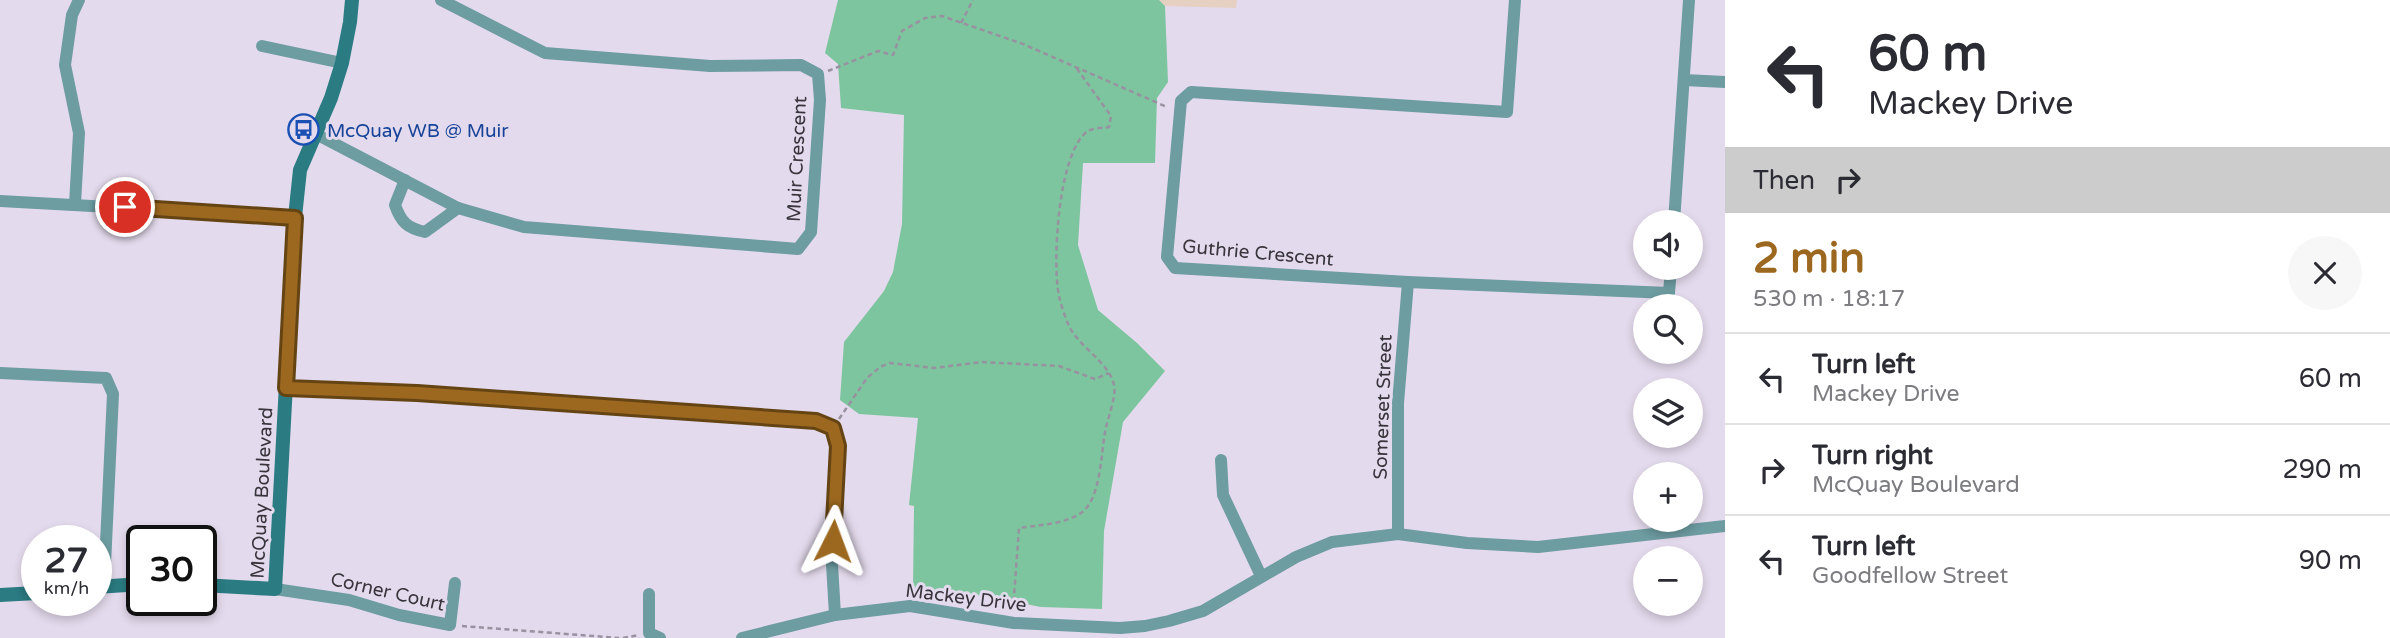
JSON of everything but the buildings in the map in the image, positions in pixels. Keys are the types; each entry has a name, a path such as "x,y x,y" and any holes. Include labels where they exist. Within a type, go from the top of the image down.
{"street":[{"path":"75,204 79,133 65,65 72,15 79,0"},
{"name":"McQuay Boulevard","path":"217,586 275,589 295,218 300,170 331,98 342,63 351,22 352,0"},
{"name":"Muir Crescent","path":"314,133 458,208 524,227 798,249 811,232 820,100 818,74 801,65 710,65 545,53 441,0"},
{"path":"1180,112 1181,100 1191,92 1507,112 1515,0"},
{"path":"1675,210 1689,0"},
{"path":"261,46 342,63"},
{"path":"1684,80 1725,82"},
{"name":"Guthrie Crescent","path":"1180,112 1167,257 1175,268 1408,282 1669,293 1670,280"},
{"path":"405,180 395,205 399,217 408,228 425,232 458,208"},
{"path":"0,201 295,218"},
{"name":"Somerset Street","path":"1398,534 1398,403 1408,282"},
{"path":"0,373 106,378 113,394 104,525"},
{"path":"286,388 417,393 816,421 833,428 838,446 832,564 835,615"},
{"path":"1222,460 1223,495 1261,576"},
{"name":"Mackey Drive","path":"742,638 835,615 910,606 1014,622 1120,628 1169,621 1203,611 1296,557 1332,542 1398,534 1467,543 1538,547 1725,526"},
{"name":"Corner Court","path":"275,589 349,600 399,615 450,625 455,583"},
{"path":"0,595 21,594"},
{"path":"649,594 654,636"}],"path":[{"path":"961,23 973,0"},
{"path":"818,74 878,51 893,55 902,31 925,18 942,16 1023,44 1180,112"},
{"path":"1014,622 1019,528 1056,523 1082,512 1097,485 1105,429 1115,388 1109,373 1070,328 1059,296 1056,268 1061,191 1071,156 1078,142 1089,130 1109,127 1111,122 1111,116 1075,66"},
{"path":"833,428 867,378 880,367 891,363 934,368 982,362 1059,366 1095,379 1109,373"},
{"path":"450,625 621,638 654,636"}],"shaded area":[{"path":"1159,0 1237,0 1236,8 1165,6"}],"green space":[{"path":"838,0 1159,0 1165,6 1168,82 1157,98 1155,163 1083,163 1078,245 1098,310 1165,371 1123,422 1104,531 1102,609 1041,607 967,593 913,589 914,506 909,505 918,418 859,414 840,400 844,342 884,291 893,272 902,224 904,115 841,108 838,64 825,53"}],"place":[{"name":"McQuay WB @ Muir","path":"304,130"}],"route":[{"path":"125,207 295,218 286,388 417,393 816,421 833,428 838,446 833,541"}]}
